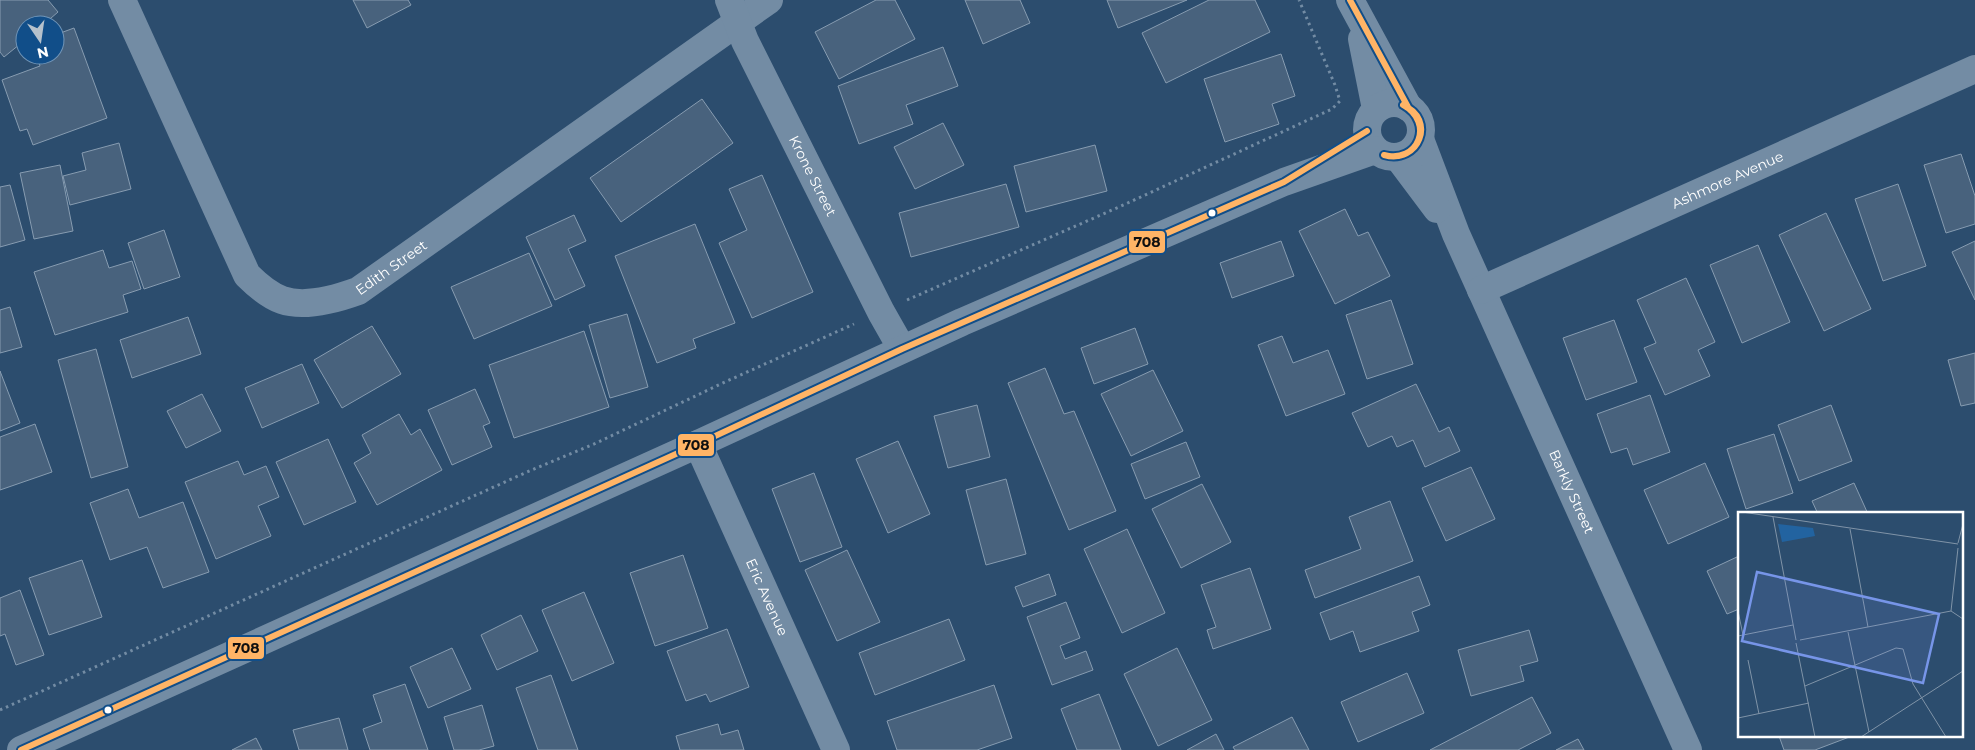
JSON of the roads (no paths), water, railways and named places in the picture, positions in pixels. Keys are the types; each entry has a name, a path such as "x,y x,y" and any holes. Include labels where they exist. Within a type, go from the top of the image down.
{"street":[{"name":"Edith Street","path":"122,0 247,275 264,290 283,300 308,303 334,299 358,291 734,11 769,0"},
{"name":"Barkly Street","path":"1353,7 1408,107 1420,121 1420,139 1456,234 1688,750"},
{"name":"Barkly Street","path":"1353,7 1379,137 1456,234"},
{"name":"Krone Street","path":"734,11 744,41 881,312 902,349"},
{"name":"Ashmore Avenue","path":"1481,290 1975,69"},
{"path":"21,750 698,444 902,349 1284,182 1379,137 1392,103 1408,107"},
{"path":"1379,137 1412,151 1420,139"},
{"name":"Eric Avenue","path":"698,444 836,750"}]}
